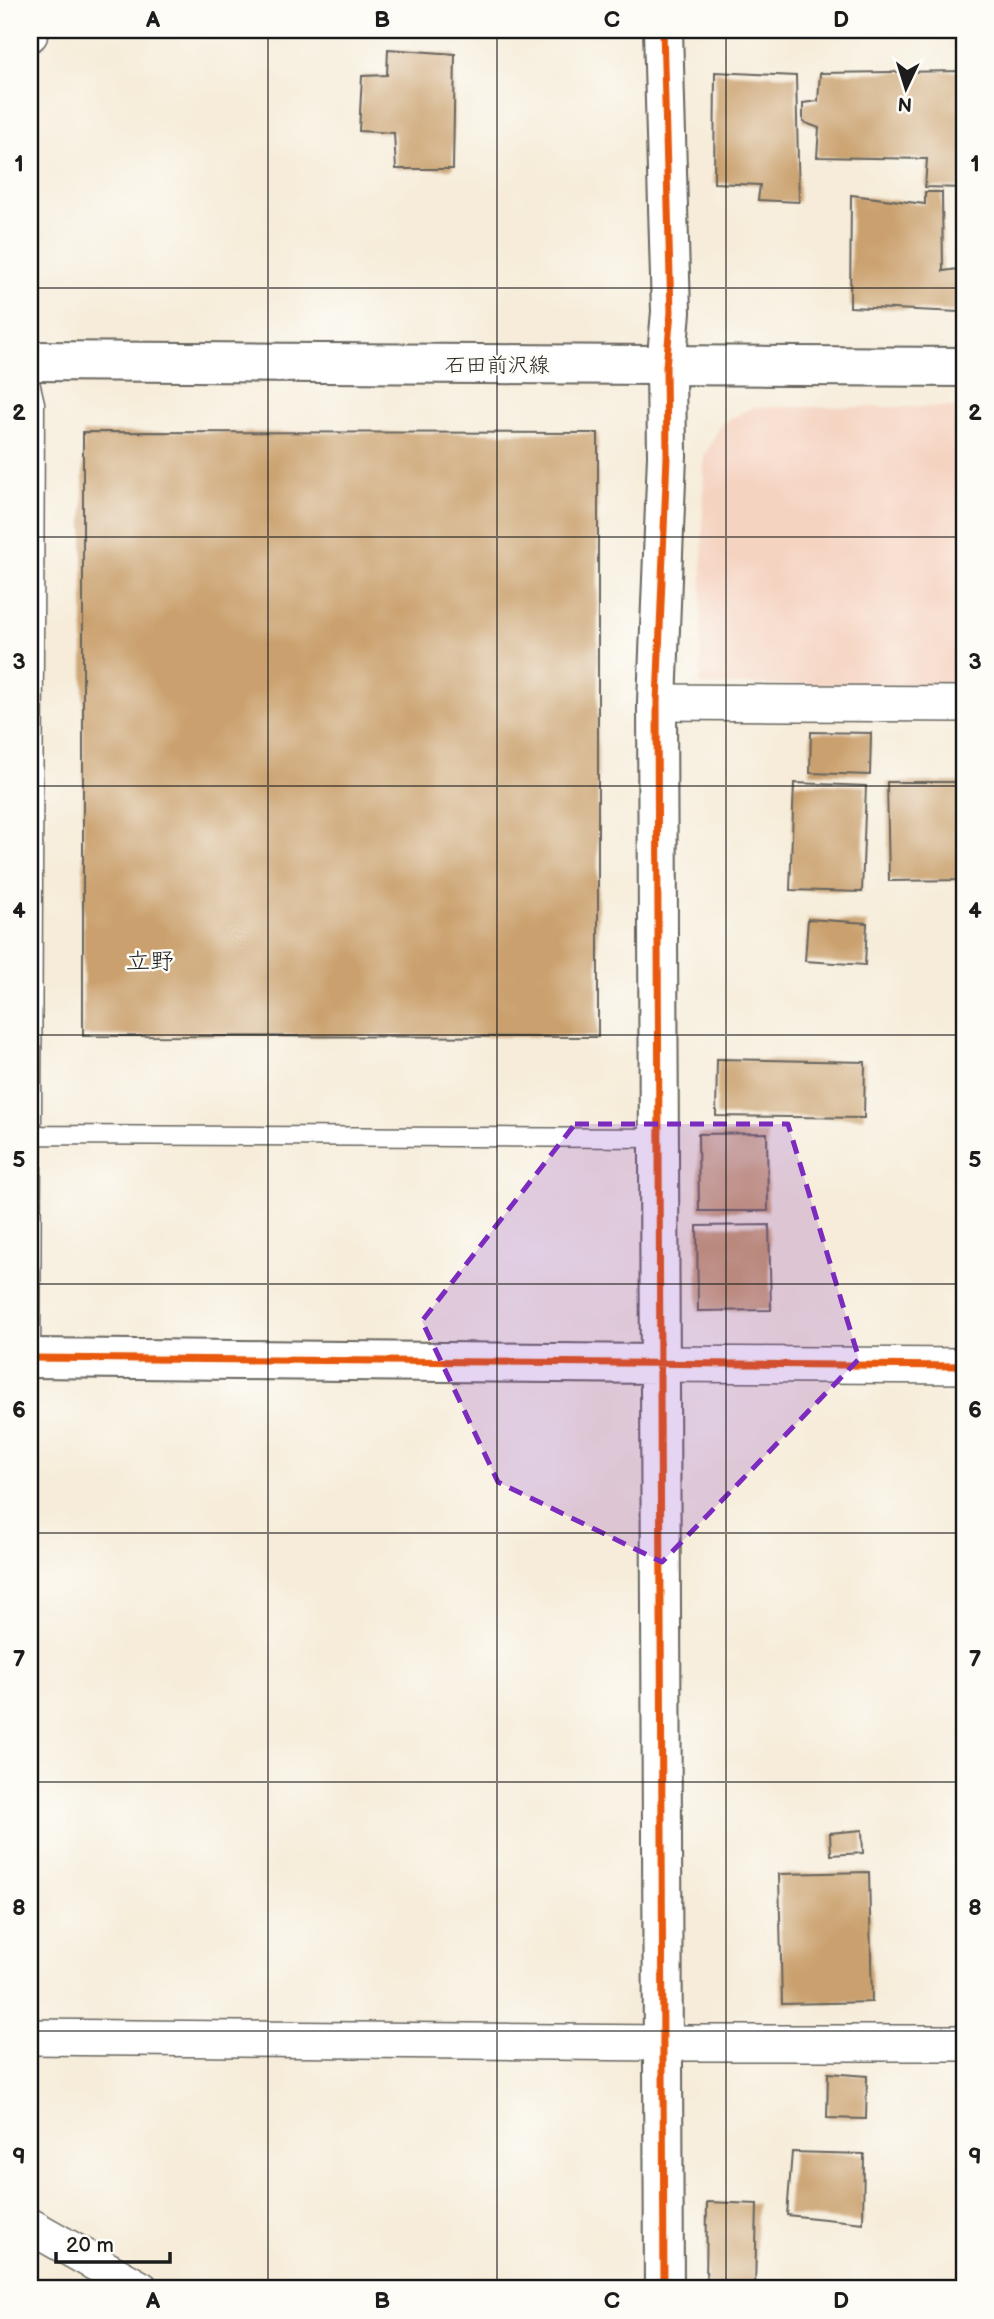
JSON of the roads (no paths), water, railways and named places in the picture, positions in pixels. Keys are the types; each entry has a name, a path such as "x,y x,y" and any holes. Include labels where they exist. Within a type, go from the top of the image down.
{"street":[{"path":"663,30 671,312 666,367 667,456 657,702 664,2289"},
{"name":"石田前沢線","path":"30,361 964,368"},
{"path":"657,702 964,704"},
{"path":"30,1358 964,1366"},
{"path":"30,2037 964,2043"},
{"path":"30,2226 141,2289"}],"lane":[{"path":"30,382 35,403 30,1358"},
{"path":"33,1135 659,1138"}],"district":[{"name":"立野","path":"150,961"}]}
